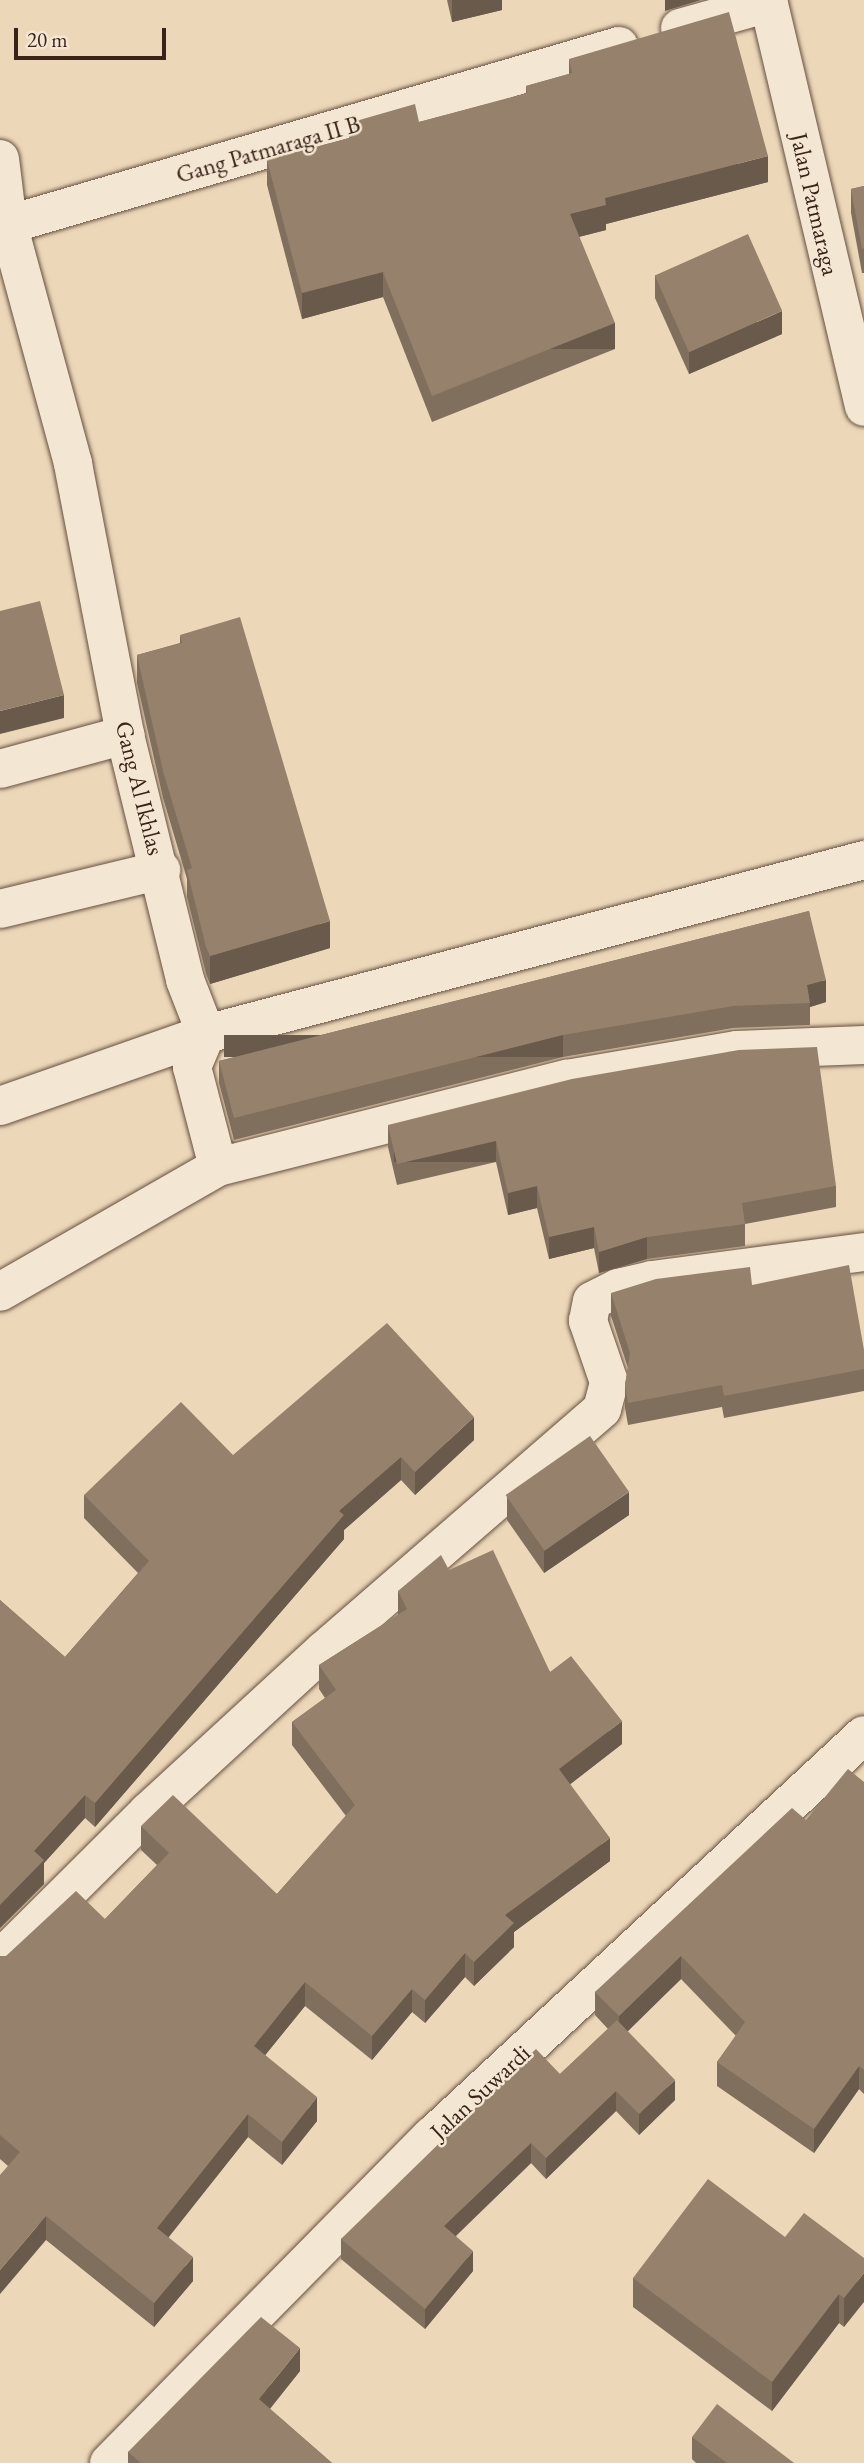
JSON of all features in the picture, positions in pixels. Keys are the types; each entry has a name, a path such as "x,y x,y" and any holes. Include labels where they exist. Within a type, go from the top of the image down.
{"street":[{"name":"Gang Patmaraga II B","path":"4,226 769,1"},
{"name":"Jalan Patmaraga","path":"769,1 851,306 864,407"},
{"name":"Gang Al Ikhlas","path":"0,159 4,226 73,464 125,735 161,870 185,980 206,1034"},
{"path":"0,769 125,735"},
{"path":"0,909 161,870"},
{"path":"0,1106 206,1034 860,870"},
{"path":"206,1034 192,1067 218,1167"},
{"path":"0,1292 218,1167 567,1079 737,1050 864,1045"},
{"path":"0,1959 149,1812 323,1651 463,1525 565,1446 601,1409 609,1382 588,1321 592,1301 618,1288 652,1280 864,1252"},
{"name":"Jalan Suwardi","path":"109,2463 432,2136 864,1735"}],"building":[{"path":"729,12 768,156 605,198 606,205 570,214 615,323 432,396 383,272 302,293 267,160 353,137 349,123 415,104 419,122 527,93 526,86 572,73 569,59"},
{"path":"864,186 864,248 862,249 851,189"},
{"path":"748,234 782,311 689,352 655,275"},
{"path":"40,601 64,695 0,711 0,611"},
{"path":"240,617 330,921 210,956 187,870 192,868 163,771 137,655 182,643 180,635"},
{"path":"809,911 826,980 807,985 810,1003 733,1006 563,1035 234,1118 219,1061"},
{"path":"817,1047 836,1186 742,1203 745,1224 647,1237 599,1252 594,1227 549,1237 537,1186 508,1193 496,1141 397,1164 388,1125 572,1079 739,1050"},
{"path":"849,1265 864,1350 864,1369 724,1396 722,1385 628,1403 625,1385 630,1353 611,1293 656,1279 750,1267 752,1285"},
{"path":"387,1323 474,1417 415,1472 401,1457 339,1511 344,1515 95,1803 85,1795 34,1851 44,1860 0,1905 0,1600 65,1657 149,1561 84,1495 181,1402 233,1455"},
{"path":"590,1436 629,1492 545,1551 506,1495"},
{"path":"493,1550 550,1672 571,1656 622,1721 559,1769 610,1838 505,1915 514,1923 474,1962 465,1953 425,2000 412,1989 372,2036 305,1982 254,2046 317,2097 282,2142 248,2114 157,2228 193,2257 154,2303 46,2216 0,2270 0,2175 20,2152 0,2135 0,1956 6,1956 76,1891 105,1919 169,1853 141,1826 173,1795 277,1894 355,1805 292,1722 336,1690 319,1665 407,1609 398,1591 441,1555 449,1570"},
{"path":"848,1769 864,1782 864,2070 859,2066 814,2129 717,2062 745,2022 681,1956 619,2016 595,1992 792,1808 806,1820"},
{"path":"617,2020 675,2080 639,2114 616,2091 546,2158 531,2143 444,2226 473,2251 425,2309 341,2239 536,2049 560,2074"},
{"path":"708,2179 785,2237 804,2213 864,2258 864,2273 844,2298 839,2294 772,2382 633,2278"},
{"path":"261,2317 300,2348 259,2399 332,2463 141,2463 128,2452"},
{"path":"717,2404 794,2463 727,2463 692,2437"}]}
